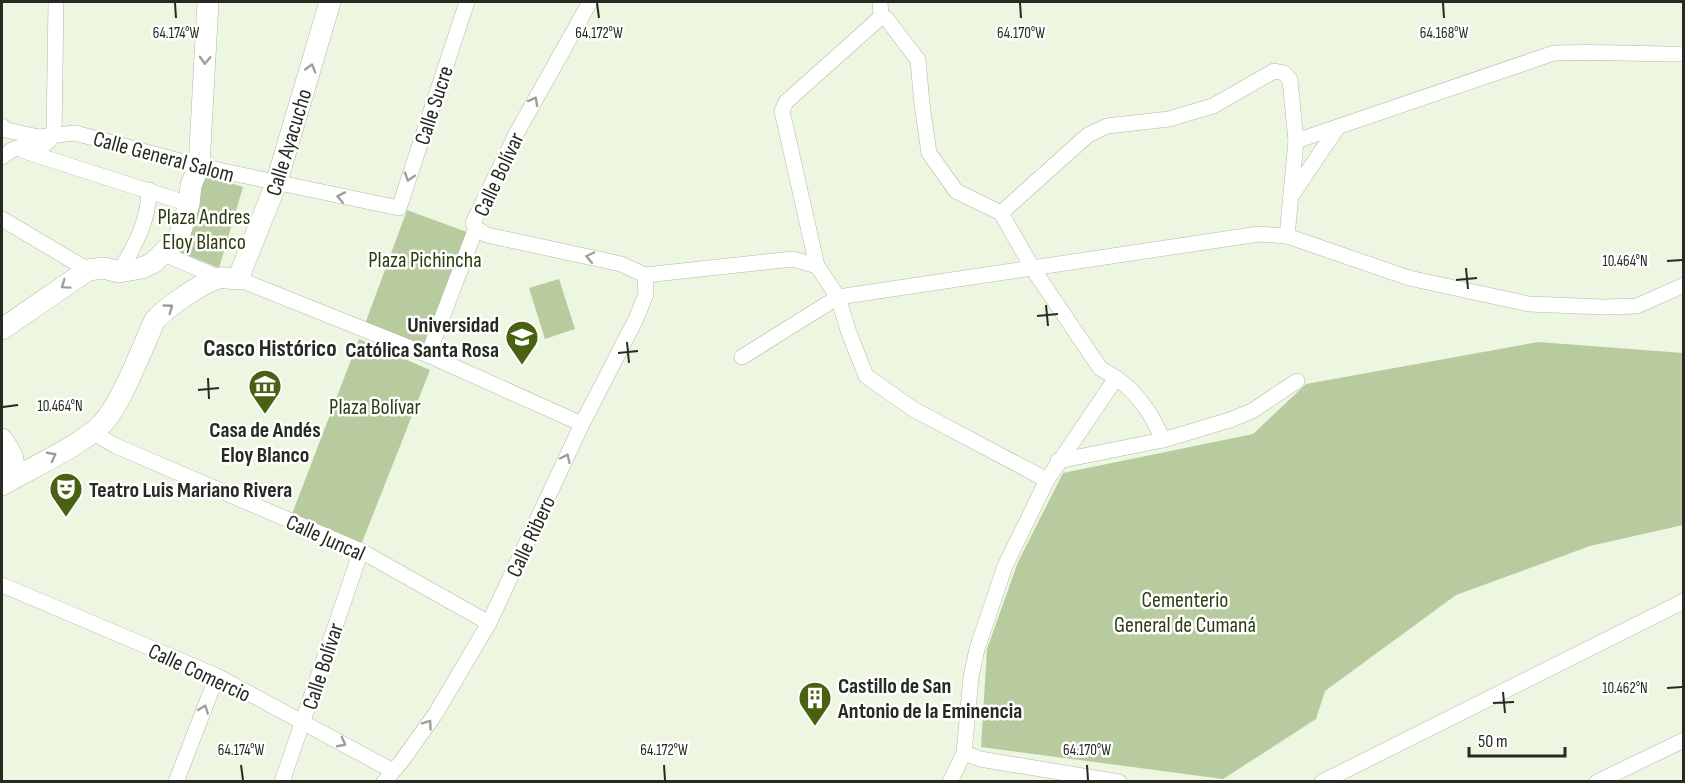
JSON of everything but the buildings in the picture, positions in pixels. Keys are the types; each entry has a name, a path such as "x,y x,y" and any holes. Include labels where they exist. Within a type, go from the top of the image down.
{"street":[{"path":"2,157 16,148 35,148 50,141 54,134 56,2"},
{"path":"2,329 88,270 104,267 119,272 142,268 164,254 179,237 189,204 191,185 199,166 208,2"},
{"name":"Calle Ayacucho","path":"229,279 276,184 330,2"},
{"name":"Calle Sucre","path":"399,208 467,2"},
{"name":"Calle Bolívar","path":"428,355 476,228 473,223 515,136 590,2"},
{"path":"1047,480 913,409 866,376 838,297 817,266 782,111 786,102 881,9 885,18 918,60 929,153 956,191 1001,213 1033,269 1100,368 1116,378 1144,404 1152,415 1163,440"},
{"path":"1296,141 1554,53 1592,51 1683,54"},
{"path":"1001,213 1088,135 1107,126 1169,119 1213,106 1274,71 1284,73 1290,80 1296,141 1287,236"},
{"name":"Calle General Salom","path":"2,126 6,130 39,137 75,133 276,184 399,208"},
{"path":"1290,197 1337,128"},
{"path":"16,148 189,204"},
{"path":"119,272 134,248 149,208 149,190"},
{"path":"2,219 88,270"},
{"path":"476,228 487,235 621,264 645,275 793,259 817,266"},
{"path":"742,357 838,297 1259,234 1287,236 1409,278 1529,304 1604,308 1637,306 1683,285"},
{"path":"164,254 428,355 582,424"},
{"name":"Calle Ribero","path":"389,776 436,713 489,623 582,424 636,319 646,294 645,275"},
{"path":"2,484 92,432 111,413 155,320 164,310 205,285 229,279"},
{"path":"950,782 964,753 971,677 977,649 1005,566 1058,461 1116,378"},
{"path":"1058,461 1163,440 1230,420 1252,411 1297,381"},
{"name":"Calle Juncal","path":"92,432 116,446 360,551 489,623"},
{"path":"2,439 14,465 12,472 2,484"},
{"name":"Calle Bolívar","path":"282,782 360,551"},
{"name":"Calle Comercio","path":"2,585 217,676 303,723 389,776"},
{"path":"1322,782 1683,602"},
{"path":"176,782 217,676"},
{"path":"1597,782 1683,740"},
{"path":"964,753 980,759 1119,782"}],"green space":[{"name":"Plaza Andres Eloy Blanco","path":"195,171 243,187 219,268 172,249"},
{"name":"Plaza Pichincha","path":"407,210 472,234 426,347 365,324"},
{"path":"559,279 575,329 545,339 529,288"},
{"name":"Plaza Bolívar","path":"359,339 430,370 361,545 292,514"},
{"name":"Cementerio General de Cumaná","path":"1538,342 1683,353 1683,525 1590,546 1456,595 1325,691 1316,719 1223,779 981,747 987,649 1018,562 1063,473 1253,434 1306,384"}],"place":[{"name":"Universidad Católica Santa Rosa","path":"522,366"},
{"name":"Casa de Andés Eloy Blanco","path":"265,415"},
{"name":"Teatro Luis Mariano Rivera","path":"66,518"},
{"name":"Castillo de San Antonio de la Eminencia","path":"815,727"}],"district":[{"name":"Casco Histórico","path":"270,348"}]}
